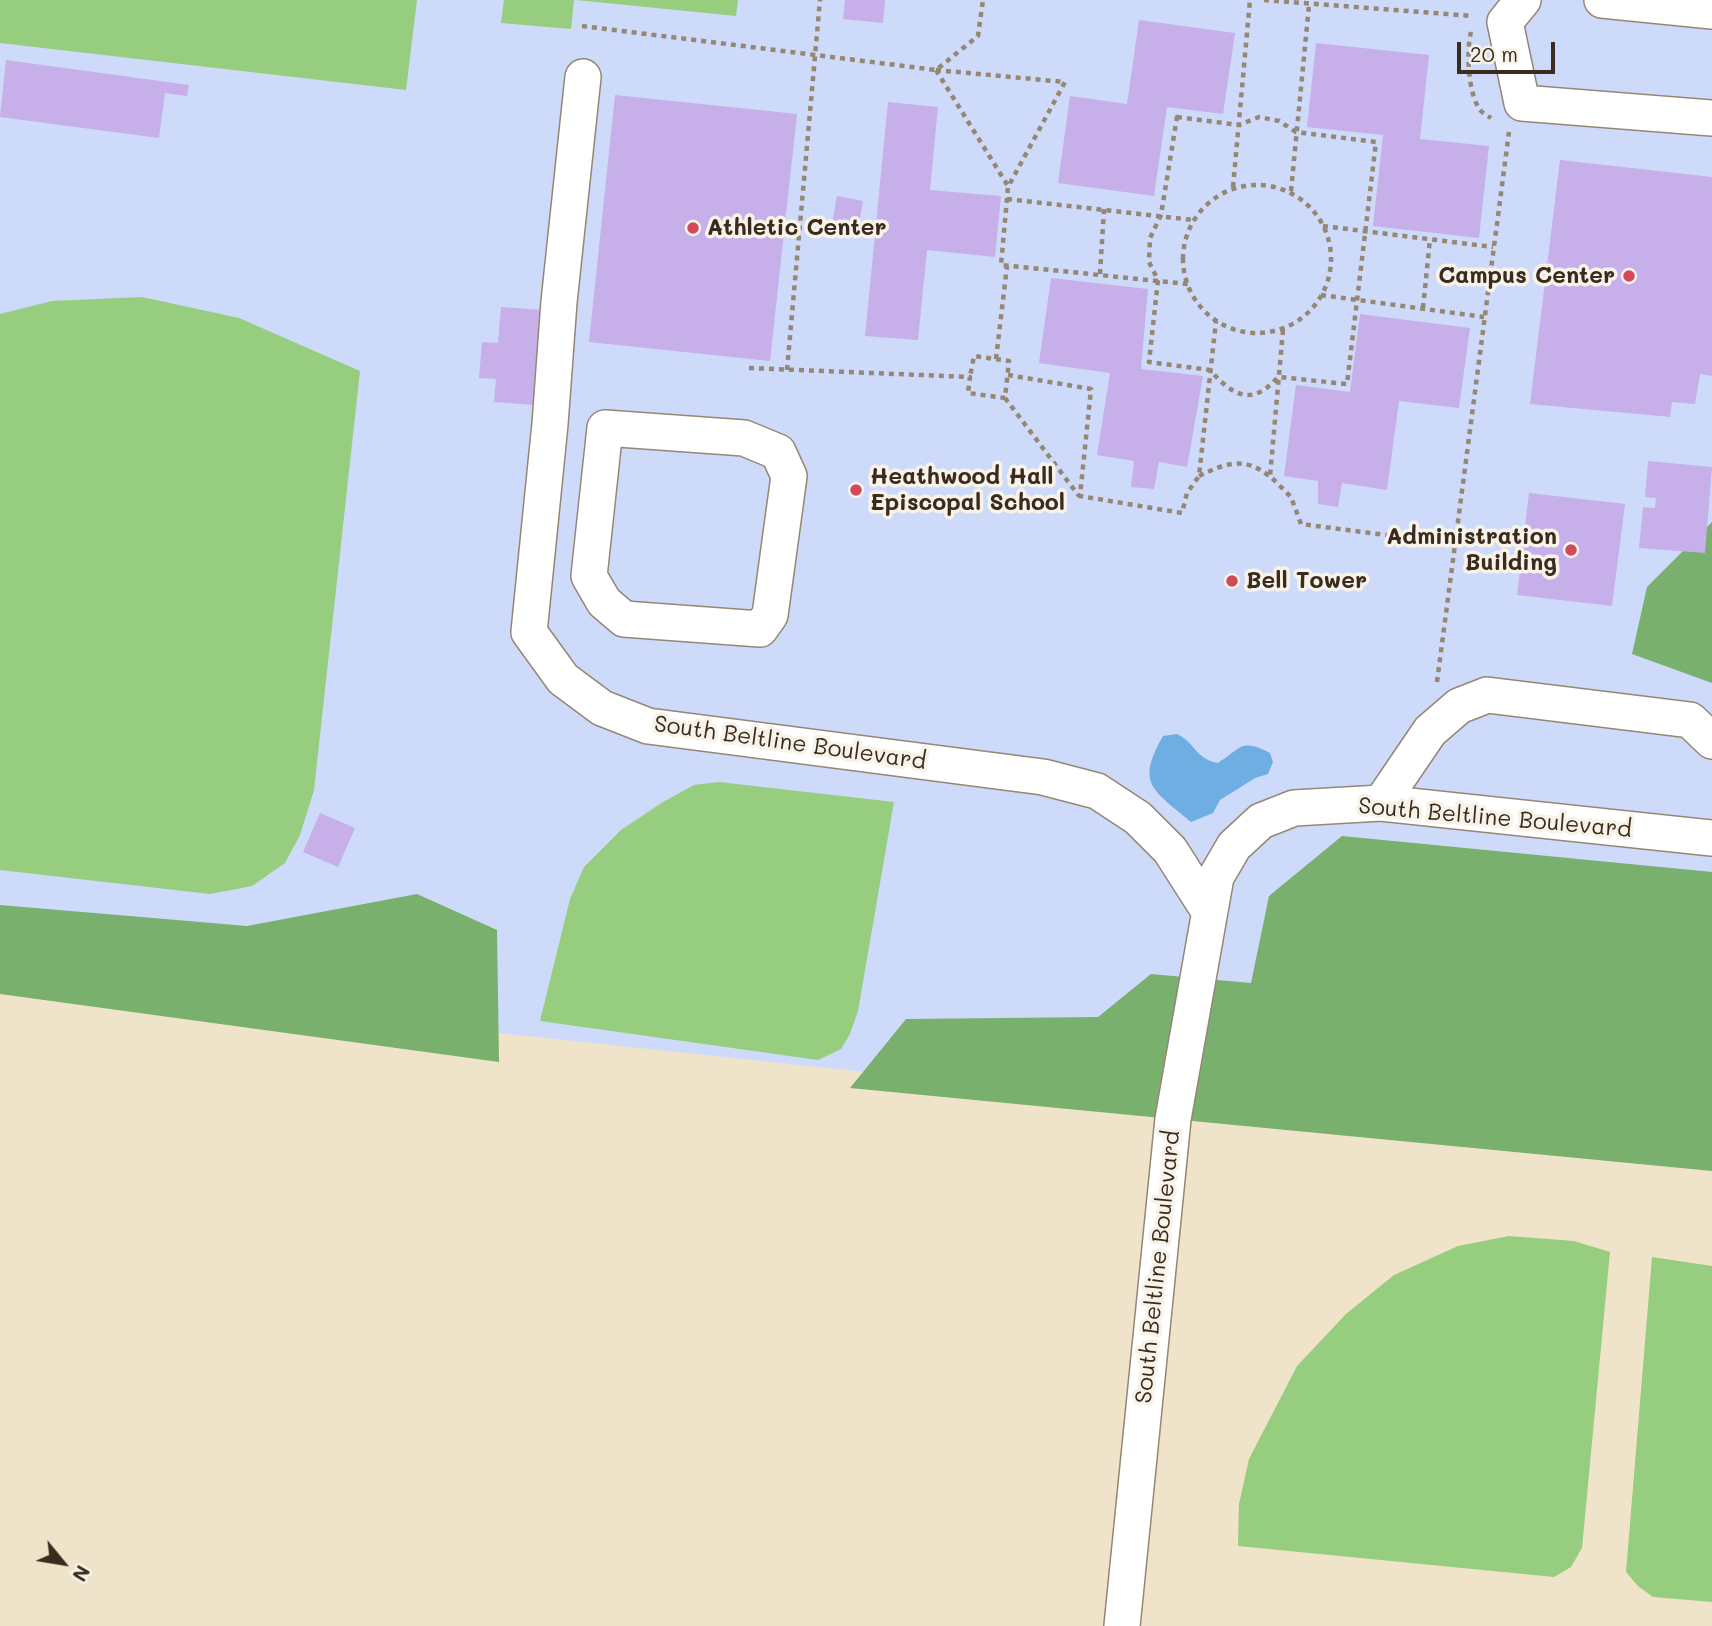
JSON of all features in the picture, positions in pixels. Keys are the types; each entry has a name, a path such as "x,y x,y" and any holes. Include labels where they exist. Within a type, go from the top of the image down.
{"street":[{"path":"1523,0 1505,22 1522,103 1712,118"},
{"path":"1602,0 1712,11"},
{"name":"South Beltline Boulevard","path":"583,77 529,632 563,679 602,708 648,726 1043,777 1097,791 1138,818 1170,850 1209,911"},
{"path":"550,424 724,436 744,438 778,452 789,476 770,615 760,629 624,619 604,602 589,576 606,428"},
{"path":"1381,803 1430,731 1459,706 1487,695 1690,720 1712,741"},
{"name":"South Beltline Boulevard","path":"1122,1626 1172,1119 1216,877 1234,846 1261,821 1293,808 1381,803 1712,838"}],"path":[{"path":"787,369 820,0"},
{"path":"936,70 978,36 983,0"},
{"path":"1233,188 1250,0"},
{"path":"1269,0 1477,16"},
{"path":"1291,191 1309,5"},
{"path":"582,26 936,70 1065,82 1008,187 1002,265 1188,284"},
{"path":"936,70 1008,187"},
{"path":"1177,117 1239,125 1259,117 1279,121 1296,132 1376,142 1347,384 1278,377 1266,391 1246,396 1225,387 1210,370 1149,362 1158,280 1149,262 1150,238 1161,215 1177,117"},
{"path":"1430,731 1509,130 1522,131"},
{"path":"1257,184 1291,191 1311,208 1329,239 1331,263 1326,286 1314,306 1283,330 1247,333 1226,328 1205,313 1190,293 1183,269 1184,244 1193,220 1210,201 1233,188 1257,184"},
{"path":"1007,199 1193,220"},
{"path":"1100,274 1104,209"},
{"path":"1323,226 1493,247"},
{"path":"1423,308 1430,239"},
{"path":"996,359 1007,265"},
{"path":"1321,295 1484,317"},
{"path":"1199,476 1216,321"},
{"path":"1270,476 1283,330"},
{"path":"1005,398 968,393 974,356 1009,361 1005,398 1080,496 1182,513 1187,493 1199,476 1222,465 1240,463 1257,466 1291,497 1301,524 1455,544"},
{"path":"749,368 970,377"},
{"path":"1007,375 1091,389 1080,496"}],"shaded area":[{"name":"Heathwood Hall Episcopal School","path":"0,0 1712,0 1712,1162 0,980"}],"green space":[{"path":"0,0 417,0 406,90 0,43"},
{"path":"504,0 574,0 571,29 501,23"},
{"path":"576,0 738,0 736,16"},
{"path":"142,297 239,318 360,371 314,790 300,835 285,863 252,886 210,894 0,870 0,314 52,301"},
{"path":"1712,522 1712,683 1632,654 1647,587"},
{"path":"719,782 894,802 858,1011 841,1049 818,1060 540,1021 570,899 584,867 621,830 663,802 694,785"},
{"path":"1342,836 1712,872 1712,1171 850,1088 906,1019 1098,1017 1151,974 1251,983 1269,896"},
{"path":"417,894 497,930 499,1062 0,994 0,905 247,926"},
{"path":"1509,1236 1574,1241 1610,1252 1582,1548 1571,1567 1554,1577 1238,1546 1239,1504 1249,1459 1297,1366 1346,1314 1394,1275 1458,1246"},
{"path":"1652,1257 1712,1266 1712,1602 1653,1597 1638,1586 1626,1572"}],"water":[{"path":"1177,734 1210,761 1218,763 1237,749 1253,746 1270,753 1273,762 1268,774 1255,778 1220,800 1213,813 1191,822 1158,794 1150,776 1150,766 1163,736"}],"building":[{"path":"845,0 885,0 883,23 843,19"},
{"path":"1139,20 1235,33 1223,114 1167,107 1154,196 1058,183 1070,96 1127,104"},
{"path":"1316,43 1429,55 1420,139 1489,146 1479,238 1373,226 1383,135 1307,127"},
{"path":"6,60 189,85 187,96 165,93 159,138 0,117"},
{"name":"Athletic Center","path":"615,95 797,114 770,361 589,342"},
{"path":"888,102 938,107 930,190 1001,196 995,257 927,250 918,340 865,336"},
{"name":"Campus Center","path":"1560,160 1712,177 1712,376 1700,374 1695,404 1672,402 1670,417 1530,404"},
{"path":"837,196 863,201 857,235 831,230"},
{"path":"1051,278 1148,289 1141,369 1203,376 1187,467 1159,462 1154,489 1131,487 1134,461 1097,455 1110,373 1039,363"},
{"path":"501,307 543,310 535,405 494,402 496,379 479,378 482,342 498,343"},
{"path":"1360,314 1470,328 1459,408 1399,401 1387,490 1342,483 1338,507 1318,504 1318,481 1284,476 1296,385 1350,392"},
{"path":"1648,461 1712,467 1705,553 1639,548 1643,507 1655,508 1656,498 1645,497"},
{"name":"Administration Building","path":"1529,493 1625,504 1612,606 1517,595"},
{"path":"320,813 355,828 338,867 303,852"}],"place":[{"name":"Athletic Center","path":"693,228"},
{"name":"Campus Center","path":"1629,276"},
{"name":"Heathwood Hall Episcopal School","path":"856,490"},
{"name":"Administration Building","path":"1571,550"},
{"name":"Bell Tower","path":"1232,581"}]}
